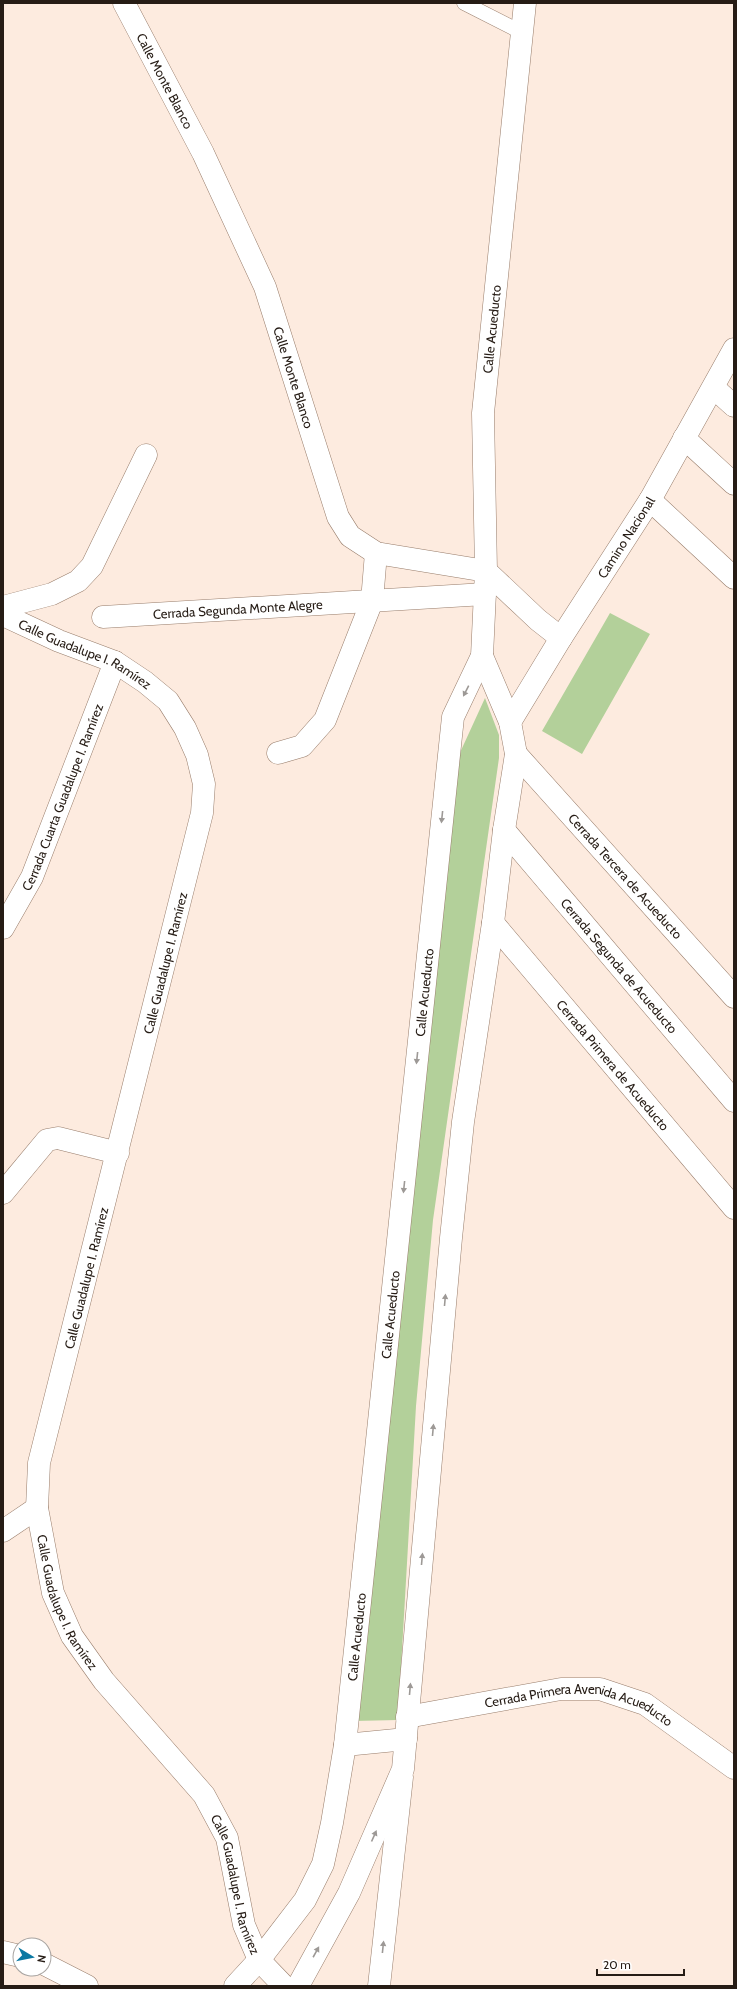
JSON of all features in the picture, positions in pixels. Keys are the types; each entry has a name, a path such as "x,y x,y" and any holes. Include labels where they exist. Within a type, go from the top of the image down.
{"street":[{"name":"Calle Monte Blanco","path":"124,3 204,153 265,287 338,517 350,536 376,553 486,571"},
{"name":"Calle Acueducto","path":"259,1960 305,1900 323,1864 332,1823 345,1745 453,717 482,656 486,571 483,413 525,3"},
{"name":"Camino Nacional","path":"510,722 561,638 650,500 684,438 714,388 734,349"},
{"path":"714,388 734,406"},
{"path":"684,438 734,484"},
{"path":"3,608 52,594 78,581 92,566 146,455"},
{"path":"650,500 734,578"},
{"path":"278,754 302,746 325,720 372,601 376,553"},
{"path":"486,571 538,620 561,638"},
{"name":"Cerrada Segunda Monte Alegre","path":"103,617 485,594"},
{"name":"Calle Guadalupe I. Ramírez","path":"3,615 59,641 115,662 145,682 168,701 185,728 197,755 204,784 202,813 118,1153 39,1463 37,1508 53,1593 72,1636 104,1681 204,1795 227,1838 244,1925 259,1960 235,1986"},
{"name":"Calle Acueducto","path":"379,1986 406,1739 451,1230 463,1122 516,754 510,722 482,656"},
{"name":"Cerrada Cuarta Guadalupe I. Ramírez","path":"3,928 32,877 115,662"},
{"name":"Cerrada Tercera de Acueducto","path":"516,754 734,997"},
{"name":"Cerrada Segunda de Acueducto","path":"504,830 734,1101"},
{"name":"Cerrada Primera de Acueducto","path":"492,923 734,1208"},
{"path":"3,1193 47,1140 58,1138 118,1153"},
{"path":"3,1531 37,1508"},
{"name":"Cerrada Primera Avenida Acueducto","path":"408,1717 561,1689 600,1689 645,1704 734,1768"},
{"path":"345,1745 406,1739"},
{"name":"Calle Acueducto","path":"298,1986 349,1893 403,1769"},
{"path":"259,1960 284,1986"},
{"path":"52,1968 87,1986"}],"lane":[{"path":"464,3 521,32"}],"green space":[{"path":"610,613 650,634 582,754 542,731"},
{"path":"485,698 499,735 499,758 433,1220 416,1406 398,1720 353,1721 458,757"}]}
